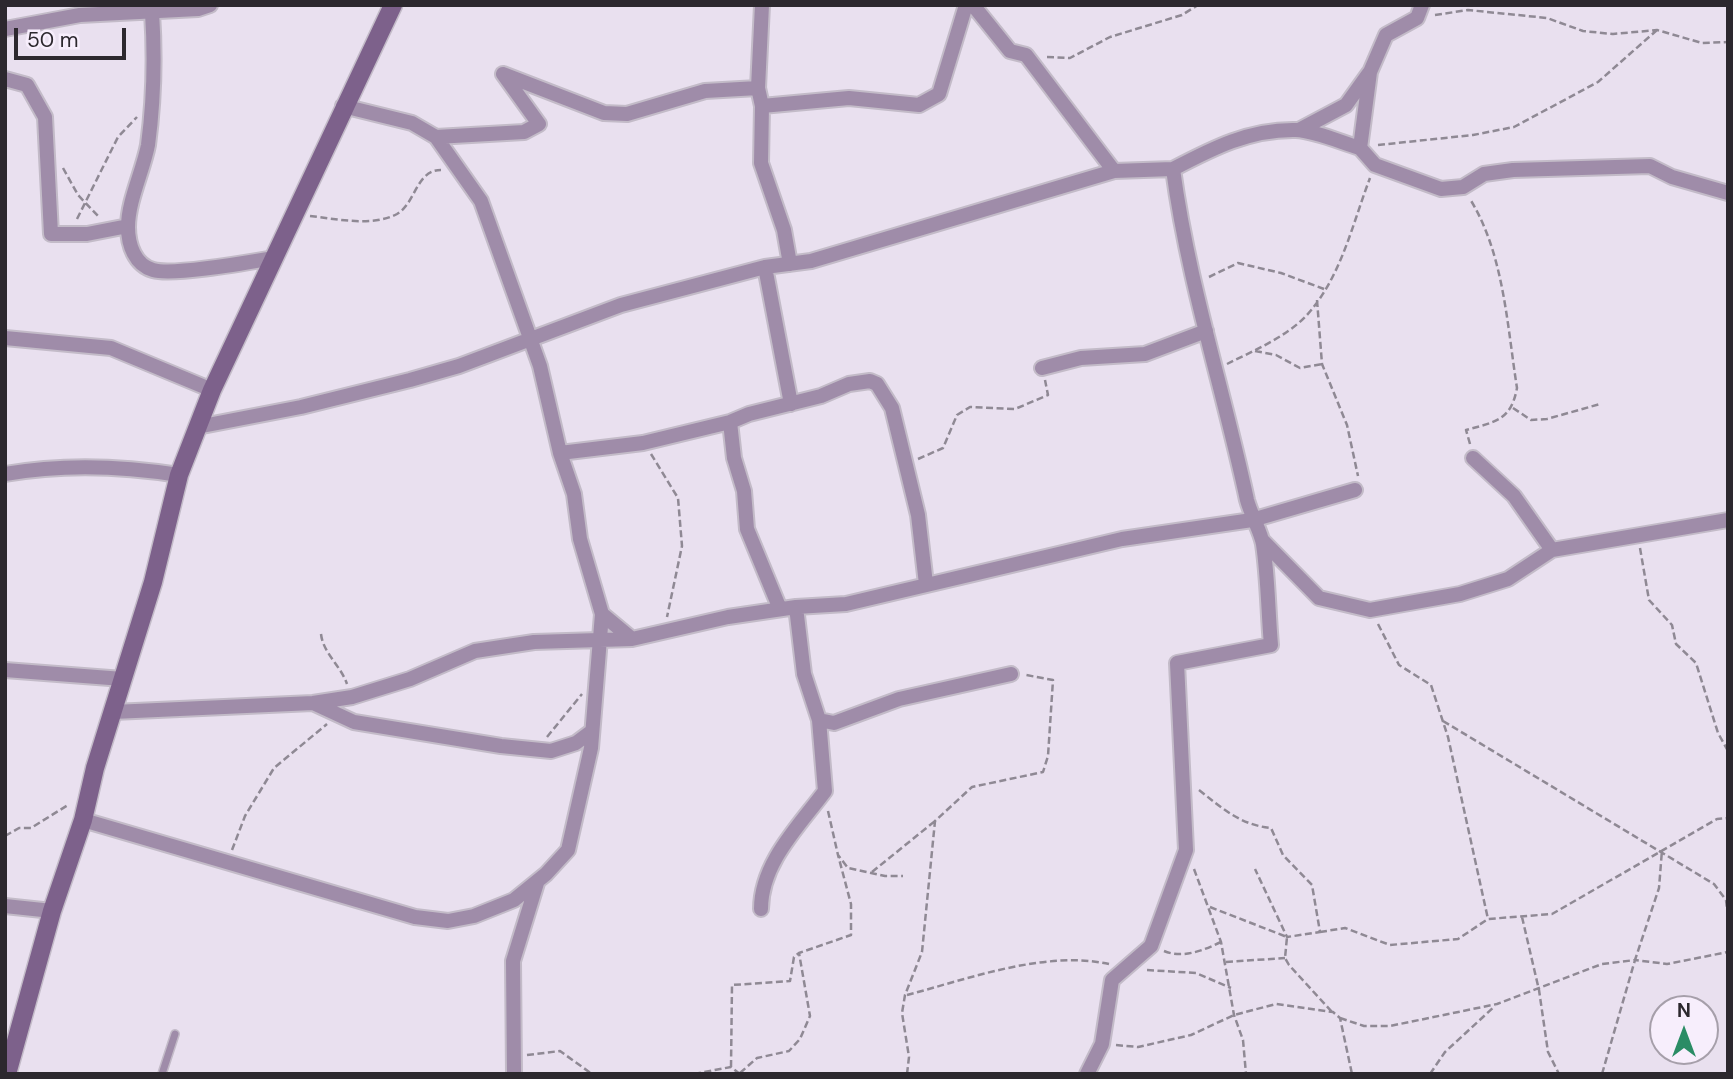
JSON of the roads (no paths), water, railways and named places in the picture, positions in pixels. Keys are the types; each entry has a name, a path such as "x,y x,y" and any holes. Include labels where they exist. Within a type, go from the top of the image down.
{"main road":[{"path":"7,1070 52,911 83,820 153,582 179,475 212,390 296,213 388,6"}],"street":[{"path":"5,29 80,15 198,9 211,5"},
{"path":"762,5 758,88 762,106 761,163 784,230 790,264"},
{"path":"762,106 838,99 919,105 939,94 966,5"},
{"path":"973,5 1010,51 1026,55 1114,171"},
{"path":"152,12 156,63 147,146 128,226 131,248 139,262 154,271 218,267 274,258"},
{"path":"1299,130 1346,105 1370,72 1386,35 1420,12"},
{"path":"1360,148 1370,72"},
{"path":"436,137 524,132 539,124 503,74 604,113 626,114 705,91 758,88"},
{"path":"5,79 27,85 45,117 51,234 128,226"},
{"path":"83,820 415,917 448,921 474,916 514,900 568,850 577,820 592,731 602,614 580,539 574,494 560,453 540,366 481,201 436,137 412,123 385,119 343,106"},
{"path":"197,427 301,407 410,380 459,366 621,305 765,267 811,261 1114,171 1172,169 1228,140 1256,133 1299,130 1360,148 1375,165 1441,188 1463,187 1484,174 1503,171 1650,166 1672,177 1728,193"},
{"path":"1172,169 1192,285 1216,369 1252,520 1263,541 1319,598 1370,610 1460,594 1507,579 1552,550 1728,520"},
{"path":"765,267 791,404"},
{"path":"1042,368 1080,358 1145,354 1206,331"},
{"path":"5,338 111,348 212,390"},
{"path":"560,453 643,443 730,422 749,414 821,396 849,384 870,381 877,384 892,408 918,515 926,583"},
{"path":"730,422 734,458 744,491 747,529 780,609"},
{"path":"1473,458 1514,496 1552,550"},
{"path":"5,474 101,468 145,469 179,475"},
{"path":"113,712 313,703 352,697 410,679 475,651 534,642 632,639 780,609 846,604 926,583 1122,539 1252,520 1356,489"},
{"path":"1087,1074 1102,1044 1112,980 1151,946 1186,850 1177,663 1271,645 1263,541"},
{"path":"761,909 761,894 771,864 825,791 819,720 804,674 796,607"},
{"path":"602,614 632,639"},
{"path":"5,670 123,679"},
{"path":"819,720 834,723 899,699 1011,674"},
{"path":"313,703 354,722 418,734 537,750 551,751 576,743 592,731"},
{"path":"514,1074 513,961 537,881"},
{"path":"5,906 52,911"}],"lane":[{"path":"162,1074 175,1034"}]}
